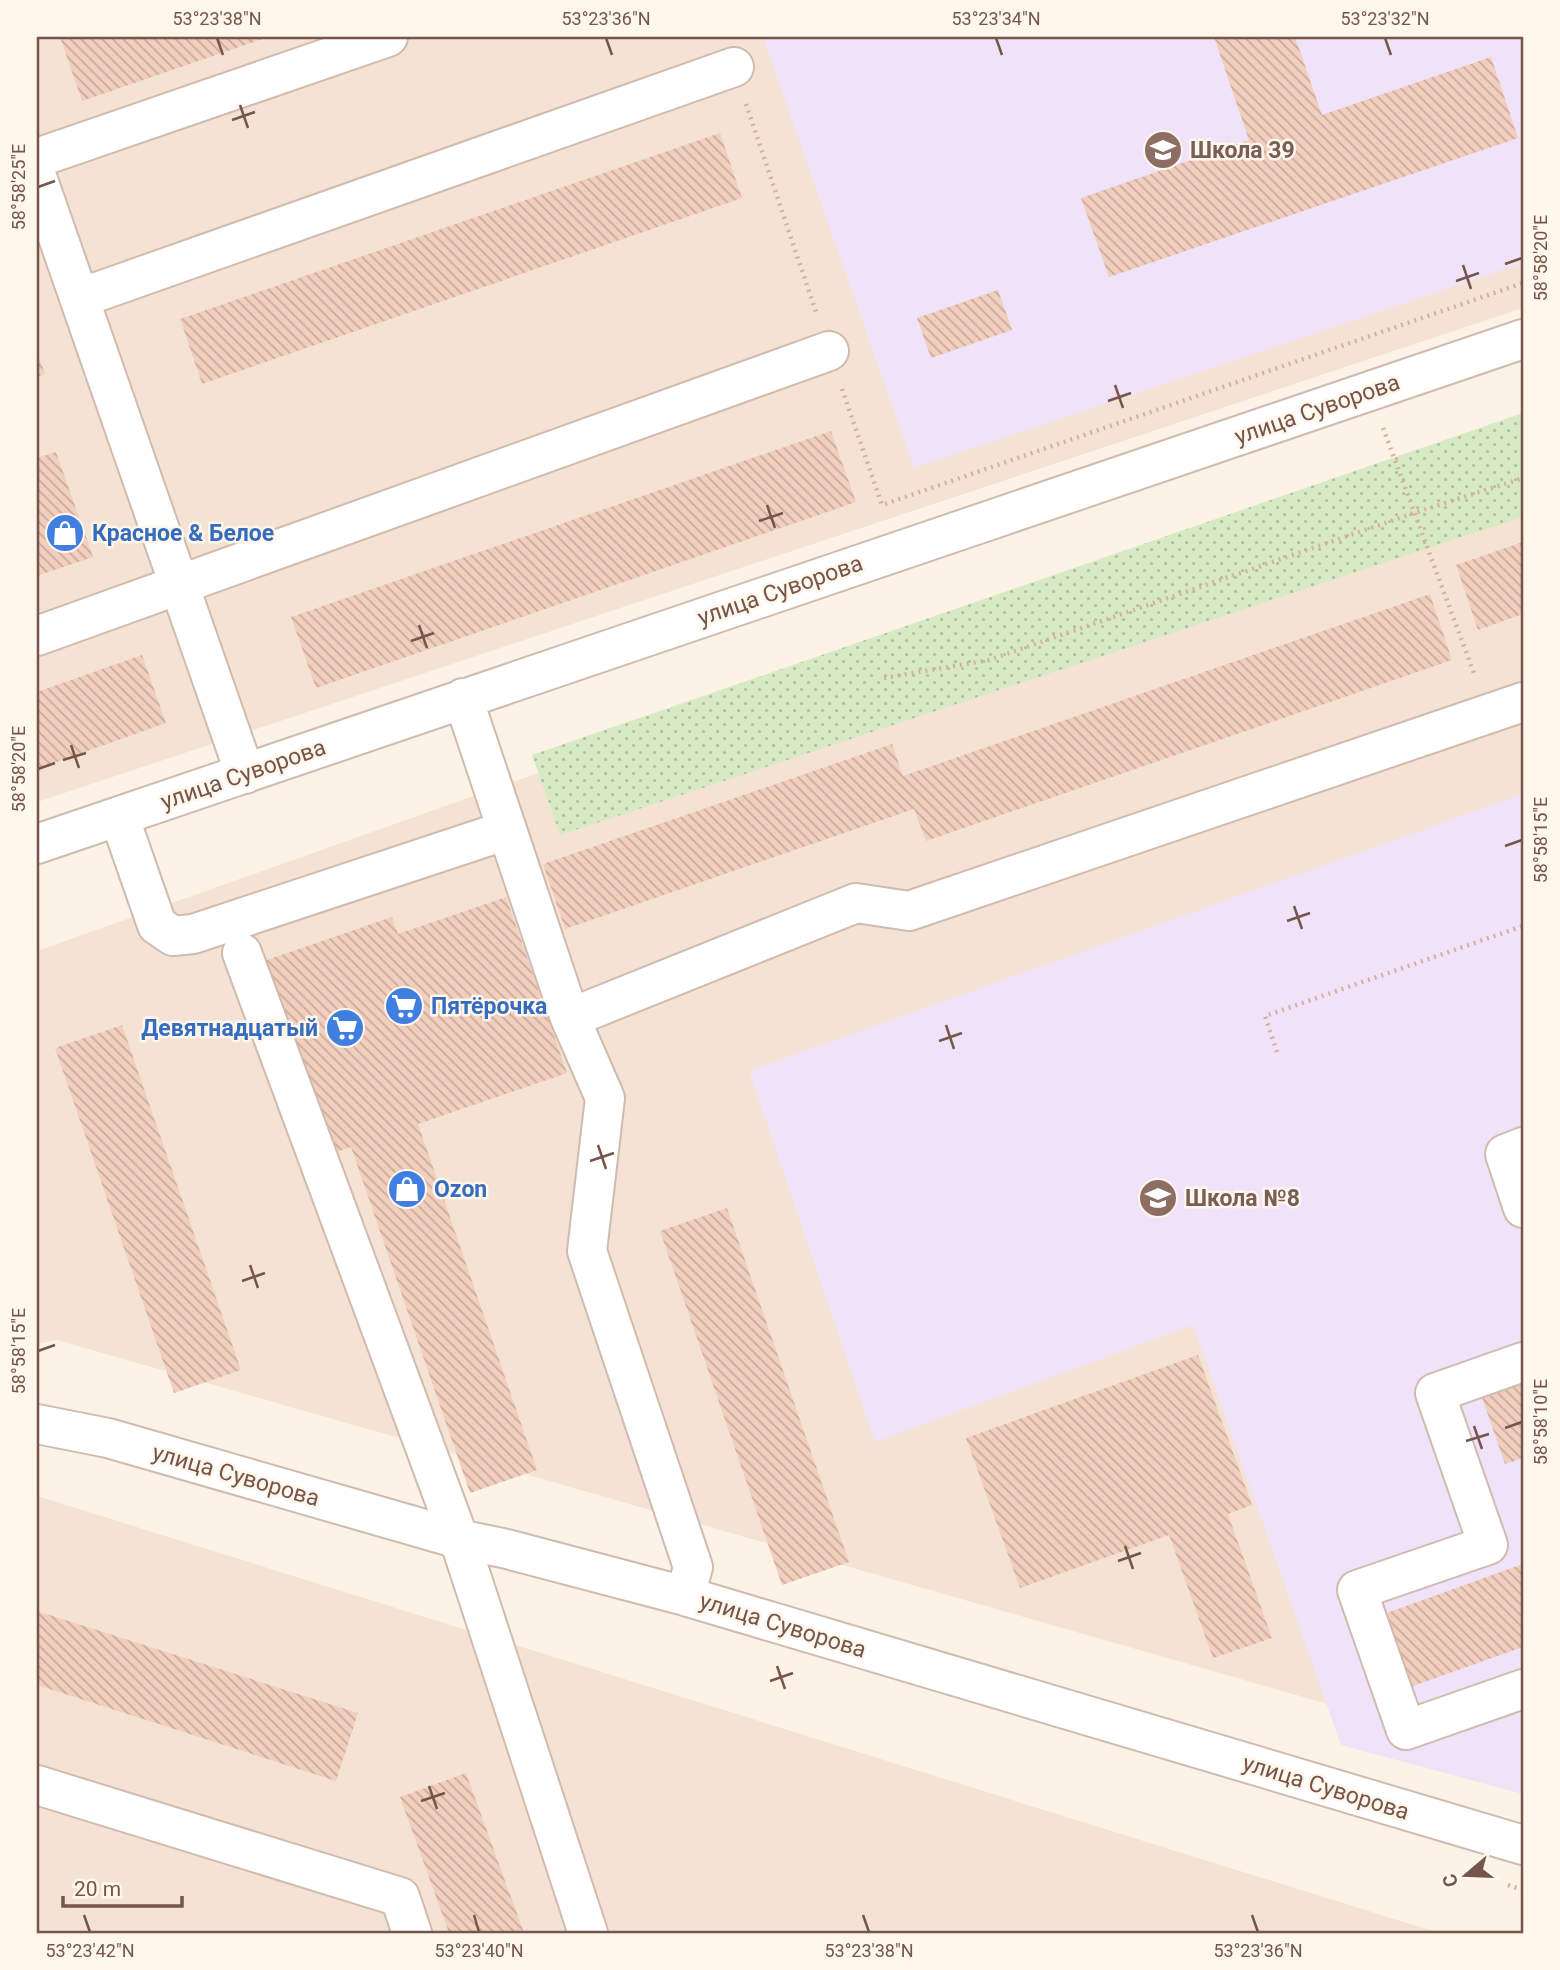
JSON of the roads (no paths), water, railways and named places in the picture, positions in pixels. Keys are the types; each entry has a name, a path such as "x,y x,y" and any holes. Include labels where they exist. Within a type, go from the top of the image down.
{"street":[{"path":"37,158 388,37"},
{"path":"80,298 734,67"},
{"path":"37,177 245,774"},
{"name":"улица Суворова","path":"37,844 1523,339"},
{"path":"37,636 829,351"},
{"path":"463,698 570,1018 605,1098 587,1251 692,1567 685,1596"},
{"path":"570,1018 856,903 909,911 1506,708"},
{"path":"119,816 157,925 173,936 193,934 507,830"},
{"path":"242,953 459,1539 588,1933"},
{"path":"1523,1147 1504,1154 1523,1208"},
{"path":"1523,1362 1435,1393 1488,1545 1357,1590 1406,1730 1523,1689"},
{"name":"улица Суворова","path":"37,1424 108,1438 459,1539 685,1596 1523,1846"},
{"path":"37,1785 400,1897 412,1933"}],"place":[{"name":"Школа 39","path":"1163,150"},
{"name":"Красное & Белое","path":"65,533"},
{"name":"Пятёрочка","path":"404,1006"},
{"name":"Девятнадцатый","path":"345,1028"},
{"name":"Ozon","path":"407,1189"},
{"name":"Школа №8","path":"1158,1198"}]}
